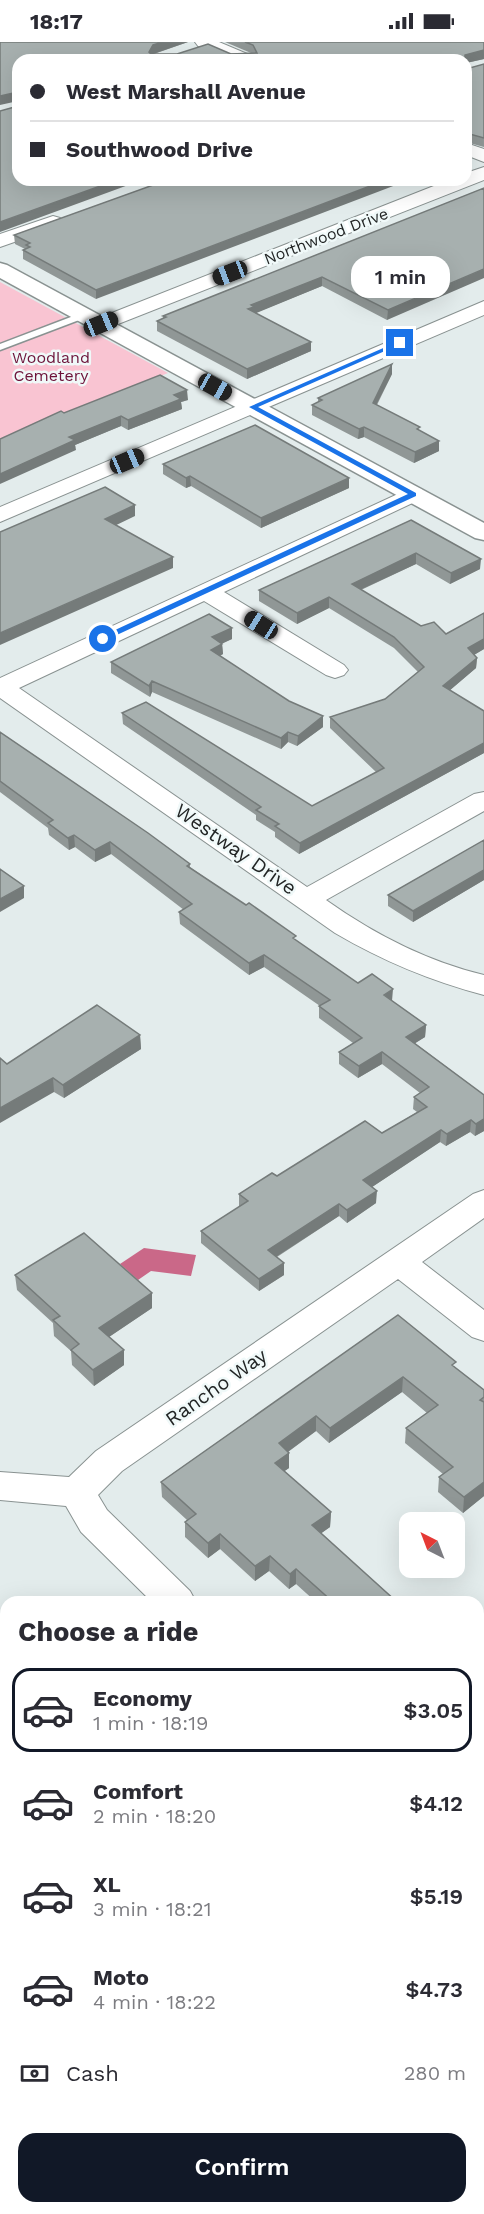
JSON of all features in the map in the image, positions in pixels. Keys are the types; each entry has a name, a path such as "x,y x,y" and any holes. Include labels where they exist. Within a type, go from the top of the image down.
{"main road":[{"path":"0,269 484,532"}],"street":[{"path":"200,45 228,52 247,53"},
{"name":"Northwood Drive","path":"92,320 449,186"},
{"path":"0,241 67,216"},
{"path":"0,515 484,307"},
{"path":"1,687 413,494"},
{"path":"205,591 335,670"},
{"name":"Westway Drive","path":"1,687 345,927 390,954 459,980 484,985"},
{"path":"307,899 484,800"},
{"name":"Rancho Way","path":"77,1492 109,1461 484,1202"},
{"path":"398,1261 484,1328"},
{"path":"0,1486 77,1492 94,1521 171,1596"}],"lane":[{"path":"0,347 92,320"}],"green space":[{"name":"Woodland Cemetery","path":"0,282 168,373 0,442"}],"shaded area":[{"path":"144,1248 196,1255 191,1276 151,1271 138,1280 120,1264"}],"building":[{"path":"0,42 163,42 153,45 149,52 151,54 12,54 12,93 0,96"},
{"path":"245,42 484,42 484,50 469,54 231,54 257,53 253,45"},
{"path":"208,44 231,54 177,54"},
{"path":"484,64 484,138 472,135 472,67"},
{"path":"12,108 12,186 100,186 0,222 0,111"},
{"path":"150,186 370,186 96,290 23,250 30,247 26,245 30,243 14,235"},
{"path":"484,188 484,269 388,310 322,277 251,305 254,307 248,309 311,342 247,369 157,321 166,317 163,316"},
{"path":"392,364 373,403 420,427 417,429 439,441 415,452 364,427 359,429 312,405 322,400 318,398"},
{"path":"160,375 187,390 174,395 181,399 128,420 121,416 69,437 75,440 0,474 0,439 61,411 64,413"},
{"path":"255,425 349,478 261,518 190,476 186,478 163,464"},
{"path":"105,487 135,505 105,519 173,557 0,633 0,532"},
{"path":"411,520 481,559 451,573 416,553 352,584 421,626 434,622 446,634 484,613 484,639 468,648 477,658 443,686 484,711 484,743 300,843 275,826 279,824 256,810 261,807 122,713 146,702 312,806 384,768 330,717 385,699 424,667 394,637 329,597 297,613 259,590"},
{"path":"209,614 232,628 212,637 222,644 211,650 289,701 323,716 298,736 288,732 281,738 152,681 149,686 111,662"},
{"path":"0,732 148,833 190,864 187,866 246,905 249,903 296,936 293,938 358,983 372,974 393,989 384,995 426,1025 406,1037 484,1095 484,1119 476,1124 471,1120 447,1134 441,1130 363,1180 377,1191 347,1210 339,1204 268,1250 284,1263 259,1279 201,1231 248,1201 239,1194 272,1173 277,1176 365,1121 382,1133 427,1107 414,1097 429,1087 382,1052 359,1066 339,1052 362,1038 319,1006 330,1000 264,955 249,963 179,912 192,904 110,842 95,850 74,835 68,838 48,823 53,820 0,781"},
{"path":"484,840 484,870 413,911 388,895"},
{"path":"0,869 24,886 0,899"},
{"path":"97,1005 140,1035 63,1085 53,1078 0,1108 0,1058 7,1064"},
{"path":"84,1233 152,1293 99,1328 124,1350 93,1370 71,1350 79,1344 53,1320 60,1316 15,1275"},
{"path":"398,1315 456,1362 452,1365 484,1390 484,1397 480,1400 484,1402 484,1482 464,1497 439,1477 453,1467 406,1428 438,1405 403,1377 330,1428 316,1416 279,1443 289,1453 275,1463 331,1512 312,1525 390,1596 326,1596 296,1569 290,1574 270,1556 255,1566 220,1534 208,1543 185,1522 196,1514 161,1482"}],"route":[{"path":"103,639 413,494 253,407 400,343"}]}
